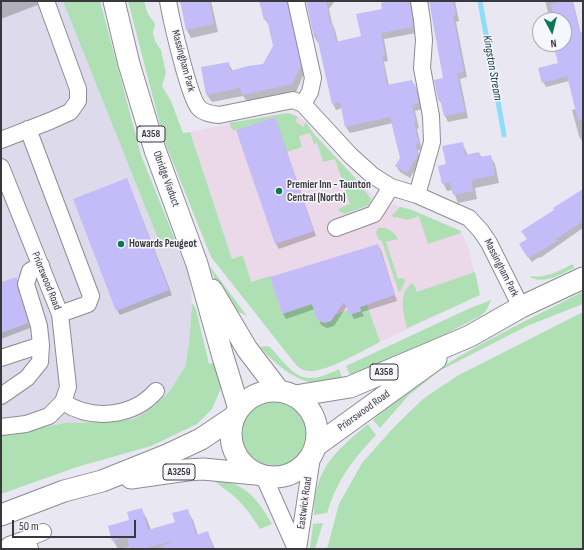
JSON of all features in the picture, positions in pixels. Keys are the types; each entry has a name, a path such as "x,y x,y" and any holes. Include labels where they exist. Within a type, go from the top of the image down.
{"main road":[{"name":"Obridge Viaduct","path":"114,1 129,64 156,150 197,264 237,412"},
{"name":"Obridge Viaduct","path":"197,264 247,349 287,393"},
{"name":"Priorswood Road","path":"102,481 203,469 277,478 291,475 302,468 314,451 384,396 470,336 522,307 583,278"},
{"name":"Priorswood Road","path":"1,515 64,491 102,481 191,445 201,440 237,412 250,398 264,392 287,393 350,386 470,336"},
{"name":"A358","path":"287,393 307,405 314,417 318,431 314,451"},
{"name":"A358","path":"237,412 231,427 233,449 246,468 260,475"}],"street":[{"path":"1,140 70,112 78,101 78,89 46,1"},
{"name":"Massingham Park","path":"168,1 194,101 204,112 218,115 293,100 303,104 351,156 372,175 391,187 417,195 469,218 482,231 522,307"},
{"path":"296,1 313,78 310,92 303,104"},
{"path":"417,195 432,142 431,116 422,68 424,40 418,1"},
{"path":"28,129 91,296 88,304 60,314"},
{"name":"Priorswood Road","path":"1,166 60,314 68,387 63,402"},
{"path":"336,228 374,214 391,187"},
{"path":"1,396 27,378 40,362 41,345 39,326 26,284 30,271 41,265"},
{"path":"1,358 41,345"},
{"path":"1,427 26,424 49,416 63,402 85,412 105,415 127,411 149,399 156,391"},
{"name":"Eastwick Road","path":"297,549 314,451"},
{"name":"Eastwick Road","path":"260,475 297,549"},
{"path":"9,545 28,544 43,532"}],"shaded area":[{"path":"1,1 100,1 141,155 189,275 192,303 189,344 185,367 169,392 153,407 134,419 66,423 36,429 27,415 1,421"},
{"path":"288,113 296,115 306,122 314,134 376,199 412,210 461,232 468,247 480,295 380,342 328,358 293,350 252,285 243,255 232,259 190,132"}],"green space":[{"path":"63,1 100,1 141,155 177,245 161,246"},
{"path":"128,1 144,1 148,14 155,24 153,33 155,41 161,50 166,73 162,86 171,101 183,133 190,132 232,259 243,255 251,282 270,276 282,314 311,304 315,309 317,320 324,323 331,321 335,315 348,310 350,315 361,311 360,307 367,305 380,342 334,365 315,371 302,369 297,366 211,257 164,140"},
{"path":"288,113 298,117 295,121 303,127 306,122 314,134 355,178 371,199 369,205 344,214 339,211 338,209 350,204 335,159 323,162 317,143 314,144 310,133 299,136 302,147 287,152 275,117 236,130 232,130 229,123"},
{"path":"400,207 412,210 461,231 461,233 428,244 419,216 407,220 396,217 394,218 392,215"},
{"path":"378,228 390,230 398,239 386,242 398,279 404,278 405,282 399,293 382,241 378,239 376,232"},
{"path":"573,264 574,268 553,278 541,280 530,277 547,275"},
{"path":"209,265 247,316 230,308"},
{"path":"475,272 480,295 407,328 403,310 403,299 404,293 412,283 417,292"},
{"path":"582,292 583,304 527,326 439,371 409,395 380,428 373,420 420,381 446,364 500,334"},
{"path":"491,300 486,311 480,316 363,377 352,380 346,366 468,309"},
{"path":"192,303 196,309 209,364 216,362 222,386 212,409 197,424 151,446 77,467 1,494 1,435 66,423 134,419 153,407 169,392 185,367 189,344"},
{"path":"583,312 583,549 327,549 339,504 362,463 395,426 423,399 457,376"},
{"path":"260,347 270,347 286,365 300,376 316,378 339,369 344,382 327,384 305,381 281,367"},
{"path":"274,401 287,404 297,411 304,421 307,434 304,447 297,457 287,464 274,467 261,464 251,457 244,447 241,434 244,421 251,411 261,404"},
{"path":"368,424 376,435 353,462 341,480 327,513 314,515 315,499 322,473 336,453"},
{"path":"213,479 234,484 249,493 261,506 272,524 260,529 243,505"},
{"path":"323,523 315,549 310,549 313,524"}],"building":[{"path":"180,1 209,1 214,24 186,30"},
{"path":"259,1 287,1 301,66 292,84 242,95 240,88 206,95 201,67 229,62 230,71 263,64 273,46 267,19 264,20"},
{"path":"306,1 326,1 330,23 332,23 336,42 361,36 356,14 382,9 381,3 388,1 410,1 413,27 381,33 385,55 382,56 387,85 412,80 413,84 415,84 419,103 412,105 416,122 414,123 419,144 415,144 418,155 407,173 395,166 400,158 390,117 345,127 340,102 332,104 316,33 314,38"},
{"path":"429,1 453,1 456,15 453,16 464,72 457,73 465,112 444,116 440,99 438,99 434,80 443,78"},
{"path":"572,1 580,33 583,32 583,120 578,120 567,76 542,83 538,68 558,63 555,52 572,52 572,12 553,12 551,4"},
{"name":"Premier Inn - Taunton Central (North)","path":"275,117 314,231 275,244 236,130"},
{"path":"463,142 465,155 479,152 480,157 491,155 495,175 471,180 473,191 453,195 450,182 442,184 438,166 446,164 442,146"},
{"name":"Howards Peugeot","path":"127,178 169,290 116,311 73,199"},
{"path":"583,189 583,221 556,239 557,241 528,258 519,244 527,239 521,231"},
{"path":"378,244 395,295 360,307 361,311 350,315 344,302 331,321 324,323 317,320 312,304 282,314 270,277"},
{"path":"17,277 17,287 28,323 1,333 1,282"},
{"path":"142,508 148,530 175,522 172,513 188,509 196,535 208,531 213,547 204,549 161,549 161,546 172,541 143,549 130,549 127,537 112,541 108,526 129,520 127,512"}],"waterway":[{"name":"Kingston Stream","path":"480,1 504,135"}],"place":[{"name":"Premier Inn - Taunton Central (North)","path":"279,191"},
{"name":"Howards Peugeot","path":"121,244"}]}
